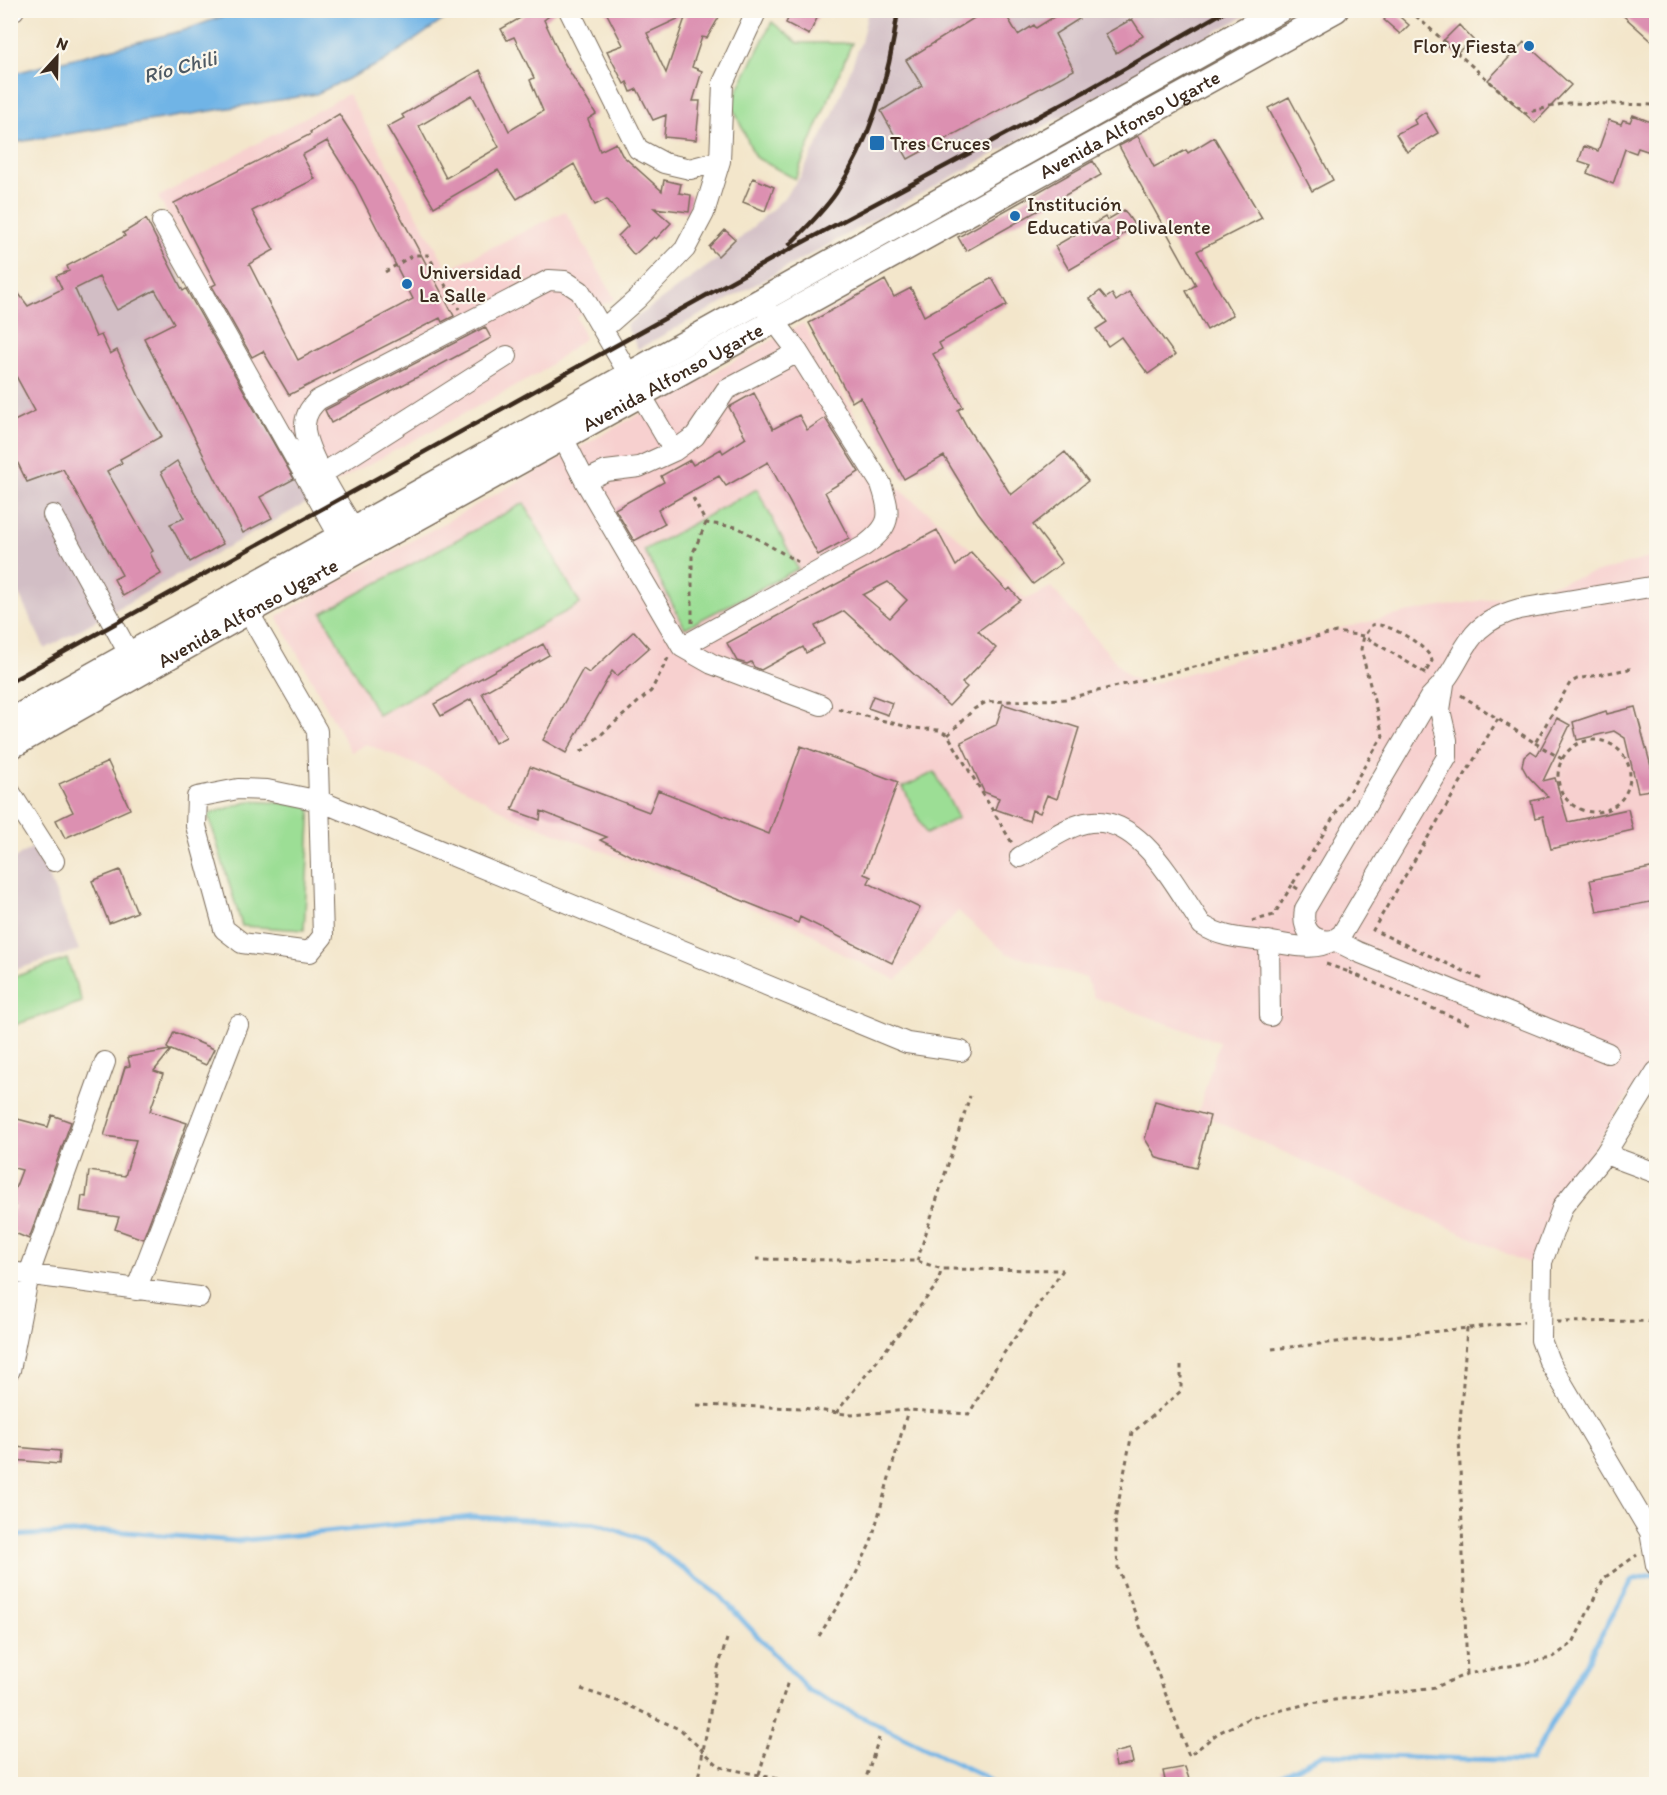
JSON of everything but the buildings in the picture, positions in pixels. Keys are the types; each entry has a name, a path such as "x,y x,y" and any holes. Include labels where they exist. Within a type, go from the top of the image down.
{"main road":[{"name":"Avenida Alfonso Ugarte","path":"10,747 135,664 352,542 552,417 1280,10"},
{"name":"Avenida Alfonso Ugarte","path":"352,542 564,439 1336,10"},
{"name":"Avenida Alfonso Ugarte","path":"10,721 135,664"}],"street":[{"path":"569,10 638,149 664,163 690,169 720,161"},
{"path":"603,328 637,299 685,249 704,213 720,161 723,83 757,10"},
{"path":"162,222 352,542"},
{"path":"352,542 305,434 304,425 312,406 540,284 556,280 573,284 580,291 640,397 674,451"},
{"path":"687,645 878,536 888,522 888,503 881,484 798,352 774,322 761,300"},
{"path":"585,481 606,471 639,467 674,451 694,436 726,390 798,352"},
{"path":"322,474 507,356"},
{"path":"552,417 585,481 687,645 712,664 821,705"},
{"path":"52,515 135,664"},
{"path":"1269,941 1302,922 1312,897 1430,697 1444,684 1473,633 1498,615 1519,609 1656,586"},
{"path":"243,603 317,731 320,801 323,936 310,952 242,943 224,929 196,826 197,797 237,789 267,790 320,801 907,1043 961,1051"},
{"path":"1020,857 1082,824 1098,821 1117,826 1133,834 1146,845 1202,925 1232,938 1269,941 1295,947 1317,947 1342,934 1447,757 1447,740 1440,710 1444,684"},
{"path":"10,792 54,861"},
{"path":"1302,922 1307,932 1316,939 1334,940 1358,952 1608,1053"},
{"path":"1269,941 1270,1016"},
{"path":"136,1290 238,1025"},
{"path":"10,1370 20,1273 105,1062"},
{"path":"1654,1554 1650,1532 1549,1361 1541,1340 1542,1262 1563,1206 1605,1154 1656,1072"},
{"path":"1605,1154 1656,1173"},
{"path":"20,1273 200,1297"}],"path":[{"path":"1409,10 1525,113 1566,103 1656,105"},
{"path":"385,272 413,255 428,255 466,324"},
{"path":"581,752 651,691 668,658 687,645 692,558 706,523 693,498"},
{"path":"706,523 737,527 816,573"},
{"path":"1383,736 1361,649 1364,636 1372,625 1384,625 1426,649 1432,661 1419,683"},
{"path":"948,735 974,709 986,702 1065,699 1336,632 1364,636 1562,759"},
{"path":"1535,743 1570,684 1577,679 1634,668"},
{"path":"821,705 912,728 939,730 948,735 1020,857"},
{"path":"1373,930 1498,719"},
{"path":"1312,897 1292,885 1383,736 1388,732"},
{"path":"1583,741 1602,741 1611,744 1624,757 1630,775 1620,801 1604,810 1585,811 1576,807 1563,795 1559,786 1558,767 1562,759 1567,751 1583,741"},
{"path":"1351,918 1481,979"},
{"path":"1349,972 1469,1024"},
{"path":"916,1261 970,1096"},
{"path":"697,1405 803,1408 852,1415 908,1410 969,1414 1004,1353 1063,1270 942,1269 916,1261 756,1259"},
{"path":"836,1413 936,1286 942,1269"},
{"path":"1272,1348 1542,1322 1656,1321"},
{"path":"1467,1328 1459,1437 1467,1674"},
{"path":"1181,1365 1181,1391 1132,1433 1115,1520 1118,1568 1189,1756 1218,1733 1250,1718 1311,1703 1436,1687 1467,1674 1552,1658 1573,1643 1604,1578 1654,1554"},
{"path":"819,1636 851,1584 871,1542 908,1410"},
{"path":"697,1785 718,1668 727,1639"},
{"path":"759,1774 788,1681"},
{"path":"580,1689 623,1702 681,1730 720,1767 766,1775 803,1785"},
{"path":"864,1785 879,1738"},
{"path":"764,1785 766,1775"}],"shaded area":[{"path":"868,11 1254,11 638,349 626,325 719,258 782,200 800,177 832,117 861,42"},
{"name":"Universidad La Salle","path":"348,94 448,269 565,211 615,299 576,316 585,338 538,374 321,490 158,197"},
{"path":"152,228 310,501 45,649 11,578 11,315"},
{"path":"803,323 894,485 944,525 1026,599 1051,587 1128,676 1148,685 1329,631 1410,612 1514,595 1656,556 1656,1054 1558,1203 1536,1267 1198,1113 1219,1042 1094,997 1086,978 1006,953 958,911 897,980 836,951 805,929 514,817 438,774 366,744 351,752 277,616"},
{"path":"36,845 79,950 11,971 11,861"}],"green space":[{"path":"772,22 798,43 852,43 795,179 755,157 731,103"},
{"path":"757,489 798,569 685,628 644,550"},
{"path":"524,503 580,604 378,715 322,613"},
{"path":"935,772 958,818 926,834 903,787"},
{"path":"251,801 311,805 304,930 242,926 208,814"},
{"path":"67,959 82,1002 12,1026 11,978"}],"water":[{"name":"Río Chili","path":"240,10 456,11 383,62 316,94 11,143 11,74 185,30"}],"waterway":[{"path":"10,1536 112,1531 236,1541 472,1517 600,1524 644,1540 719,1595 809,1691 985,1777 993,1784"},
{"path":"1265,1784 1323,1754 1531,1761 1632,1580 1656,1574"}],"railway":[{"path":"790,244 831,200 859,151 884,82 898,10"},
{"path":"10,682 779,255 1084,92 1227,10"}],"place":[{"name":"Flor y Fiesta","path":"1529,46"},
{"name":"Tres Cruces","path":"877,143"},
{"name":"Institución Educativa Polivalente","path":"1015,216"},
{"name":"Universidad La Salle","path":"407,284"}]}
